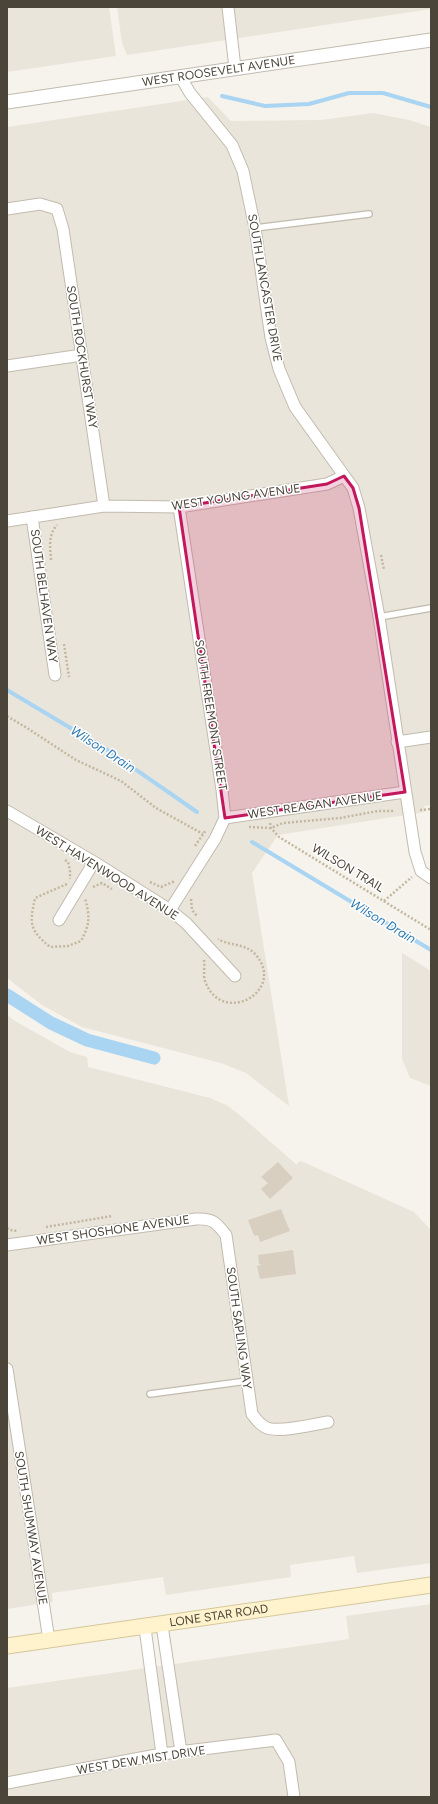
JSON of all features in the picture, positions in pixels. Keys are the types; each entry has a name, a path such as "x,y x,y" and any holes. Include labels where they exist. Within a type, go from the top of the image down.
{"main road":[{"name":"LONE STAR ROAD","path":"7,1646 144,1628 431,1585"}],"street":[{"path":"228,7 235,68"},
{"name":"WEST ROOSEVELT AVENUE","path":"7,102 431,40"},
{"name":"SOUTH LANCASTER DRIVE","path":"180,76 190,93 232,145 243,171 255,228 271,338 279,369 295,407 353,488 359,508 379,617 414,852 421,871"},
{"name":"SOUTH ROCKHURST WAY","path":"7,209 40,204 56,209 63,229 104,506"},
{"path":"7,366 82,355"},
{"name":"WEST YOUNG AVENUE","path":"7,521 104,506 179,507 327,484 344,476"},
{"name":"SOUTH FREEMONT STREET","path":"179,507 225,818"},
{"name":"SOUTH BELHAVEN WAY","path":"32,517 55,675"},
{"path":"397,742 431,737"},
{"name":"WEST REAGAN AVENUE","path":"225,818 405,792"},
{"name":"WEST HAVENWOOD AVENUE","path":"7,811 94,862 170,910 186,922 235,976"},
{"path":"170,910 215,839 225,818"},
{"path":"59,920 94,862"},
{"path":"421,871 431,878"},
{"name":"WEST SHOSHONE AVENUE","path":"7,1245 190,1220 207,1219 218,1224"},
{"name":"SOUTH SAPLING WAY","path":"218,1224 226,1235 252,1414 258,1423 266,1428 277,1429 328,1422"},
{"name":"SOUTH SHUMWAY AVENUE","path":"7,1369 49,1640"},
{"path":"162,1625 182,1752"},
{"path":"144,1628 162,1754"},
{"name":"WEST DEW MIST DRIVE","path":"7,1783 162,1754 276,1740 289,1762 294,1797"}],"lane":[{"path":"255,228 369,214"},
{"path":"379,617 431,608"},
{"path":"150,1394 247,1381"}],"path":[{"path":"52,565 50,546 52,531 58,523 64,522"},
{"path":"63,639 69,677"},
{"path":"7,716 76,760 121,781 156,808 215,839"},
{"path":"420,810 431,809"},
{"name":"WILSON TRAIL","path":"269,812 271,828 280,838 431,930"},
{"path":"192,851 209,827"},
{"path":"384,901 421,871"},
{"path":"148,882 161,887 175,881 178,876"},
{"path":"40,1228 112,1216"},
{"path":"7,1228 10,1230 21,1231"}],"highlighted area":[{"path":"344,476 353,488 359,508 405,792 225,818 179,507 327,484"}],"shaded area":[{"path":"7,7 109,7 116,56 7,72"},
{"path":"117,7 431,7 431,9 127,55 122,43"},
{"path":"208,97 231,121 321,120 373,113 409,120 431,127 431,805 424,806 425,812 278,835 252,873 289,1106 246,1073 221,1063 82,1027 42,1005 7,978 7,127"},
{"path":"402,953 431,971 431,1086 410,1078 402,1059"},
{"path":"7,1015 70,1052 87,1057 88,1067 210,1098 228,1106 297,1165 297,1163 301,1161 414,1212 431,1230 431,1563 357,1573 354,1556 290,1565 291,1577 166,1595 163,1577 52,1593 53,1602 7,1609"},
{"path":"431,1604 431,1797 7,1797 7,1688 349,1639 346,1616"}],"building":[{"path":"278,1162 293,1178 270,1199 261,1189 268,1183 261,1177"},
{"path":"281,1209 290,1231 260,1242 258,1235 255,1236 253,1233 248,1220"},
{"path":"293,1250 296,1274 260,1279 257,1266 262,1265 259,1264 258,1255"}],"waterway":[{"path":"222,96 265,106 309,104 349,93 383,93 431,107"},
{"name":"Wilson Drain","path":"7,690 109,751 197,812"},
{"name":"Wilson Drain","path":"252,842 431,950"},
{"path":"7,995 51,1023 87,1040 154,1058"}]}
